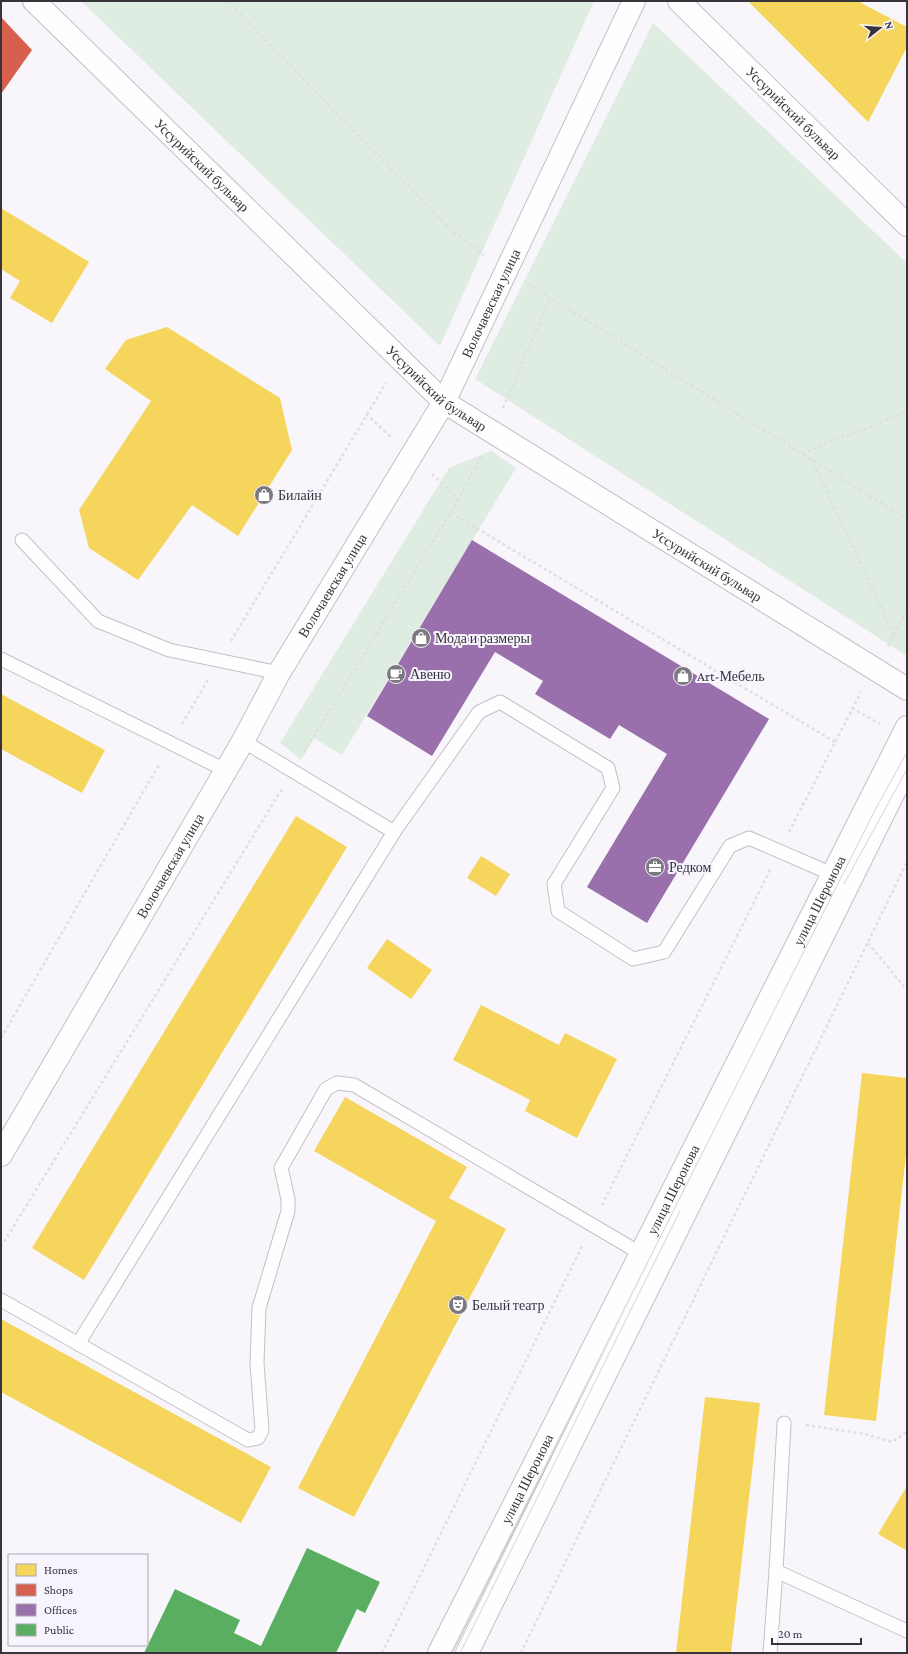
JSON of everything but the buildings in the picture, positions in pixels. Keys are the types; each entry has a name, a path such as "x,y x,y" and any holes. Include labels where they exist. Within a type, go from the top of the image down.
{"main road":[{"name":"Уссурийский бульвар","path":"34,1 444,402 907,689"},
{"name":"Волочаевская улица","path":"1,1155 243,741 280,673 444,402 634,1"},
{"name":"Уссурийский бульвар","path":"679,1 907,225"},
{"name":"улица Шеронова","path":"439,1653 907,727"},
{"name":"улица Шеронова","path":"467,1653 907,766"}],"lane":[{"path":"22,540 98,621 169,650 280,673"},
{"path":"1,659 225,770"},
{"path":"78,1344 394,832 478,712 500,702 608,768 613,788 554,884 558,911 634,959 664,952 730,846 749,838 832,874"},
{"path":"243,741 394,832"},
{"path":"1,1300 248,1440 258,1438 262,1430 257,1363 259,1308 288,1211 288,1199 281,1168 326,1089 337,1083 354,1086 640,1253"},
{"path":"770,1653 784,1423"},
{"path":"776,1571 907,1631"}],"path":[{"path":"227,1 452,231 506,271 907,519"},
{"path":"1,1038 220,661 379,392 401,361"},
{"path":"802,453 907,412"},
{"path":"810,458 894,635"},
{"path":"451,513 835,742"},
{"path":"382,1653 592,1224 779,851 835,742 907,610"},
{"path":"521,1653 907,862"},
{"path":"868,943 907,990"},
{"path":"784,1423 817,1426 865,1434 892,1442 907,1432"}],"shaded area":[{"path":"81,1 594,1 440,346"},
{"path":"653,23 907,263 907,656 475,379"},
{"path":"491,451 516,468 342,755 314,738 301,760 280,743 449,468"}],"tram line":[{"path":"451,1653 874,812 907,752"},
{"path":"844,884 907,769"},
{"path":"460,1653 680,1211"}],"place":[{"name":"Билайн","path":"264,495"},
{"name":"Мода и размеры","path":"421,638"},
{"name":"Авеню","path":"396,674"},
{"name":"Art-Мебель","path":"683,676"},
{"name":"Редком","path":"655,867"},
{"name":"Белый театр","path":"458,1305"}]}
